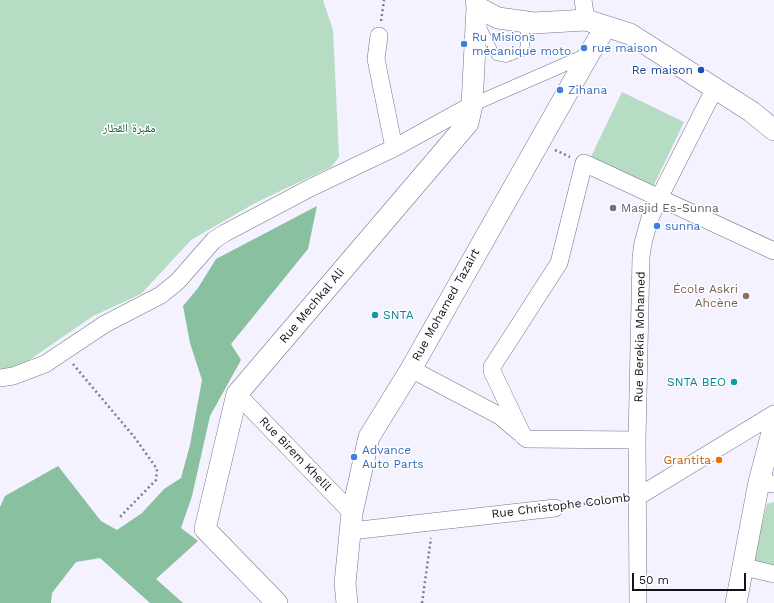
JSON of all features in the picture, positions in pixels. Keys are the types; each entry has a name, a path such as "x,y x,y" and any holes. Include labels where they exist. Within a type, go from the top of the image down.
{"street":[{"path":"476,3 498,18 534,23 584,10 606,27 630,34 714,88 774,130"},
{"name":"Rue Mechkal Ali","path":"277,603 205,529 237,394 468,123 472,105 476,3"},
{"name":"Rue Mohamed Tazairt","path":"347,603 345,583 351,522 369,437 411,369 538,142 606,27"},
{"path":"379,36 376,59 394,148"},
{"path":"0,378 31,371 64,353 105,324 169,290 207,248 225,233 312,187 394,148 472,105 589,54"},
{"name":"Rue Berekia Mohamed","path":"638,603 639,496 637,440 641,258 650,218 714,88"},
{"path":"523,436 492,371 492,367 559,263 584,163 774,251"},
{"path":"411,369 500,416 527,439 637,440"},
{"name":"Rue Birem Khelil","path":"237,394 351,522"},
{"name":"Rue Christophe Colomb","path":"639,496 774,414"},
{"path":"736,603 766,483 774,425"},
{"name":"Rue Christophe Colomb","path":"351,522 434,522 554,508"},
{"path":"744,567 774,574"}],"lane":[{"path":"476,3 483,31 496,56 506,58 522,52 525,46 525,21"}],"path":[{"path":"379,36 384,0"},
{"path":"538,142 584,163"},
{"path":"64,353 135,438 157,469 156,480 118,519"},
{"name":"Rue Christophe Colomb","path":"554,508 639,496"},
{"path":"422,603 434,522"}],"green space":[{"name":"مقبرة القطار","path":"0,0 323,0 333,30 339,157 331,167 255,203 191,240 141,294 93,316 22,365 0,372"},
{"path":"622,92 684,122 650,193 588,163"},
{"path":"317,206 308,249 231,344 241,360 210,416 192,496 181,528 198,541 156,579 183,603 150,603 100,558 76,562 52,593 51,603 0,603 0,507 5,496 58,466 101,521 117,530 142,513 164,489 181,478 190,445 202,380 190,343 183,306 198,288 216,259"},
{"path":"774,502 774,567 753,560 767,504"}],"place":[{"name":"Ru Misions mécanique moto","path":"464,44"},
{"name":"rue maison","path":"584,48"},
{"name":"Re maison","path":"701,70"},
{"name":"Zihana","path":"560,90"},
{"name":"Masjid Es-Sunna","path":"613,208"},
{"name":"sunna","path":"657,226"},
{"name":"École Askri Ahcène","path":"746,296"},
{"name":"SNTA","path":"375,315"},
{"name":"SNTA BEO","path":"734,382"},
{"name":"Advance Auto Parts","path":"354,457"},
{"name":"Grantita","path":"719,460"}]}
